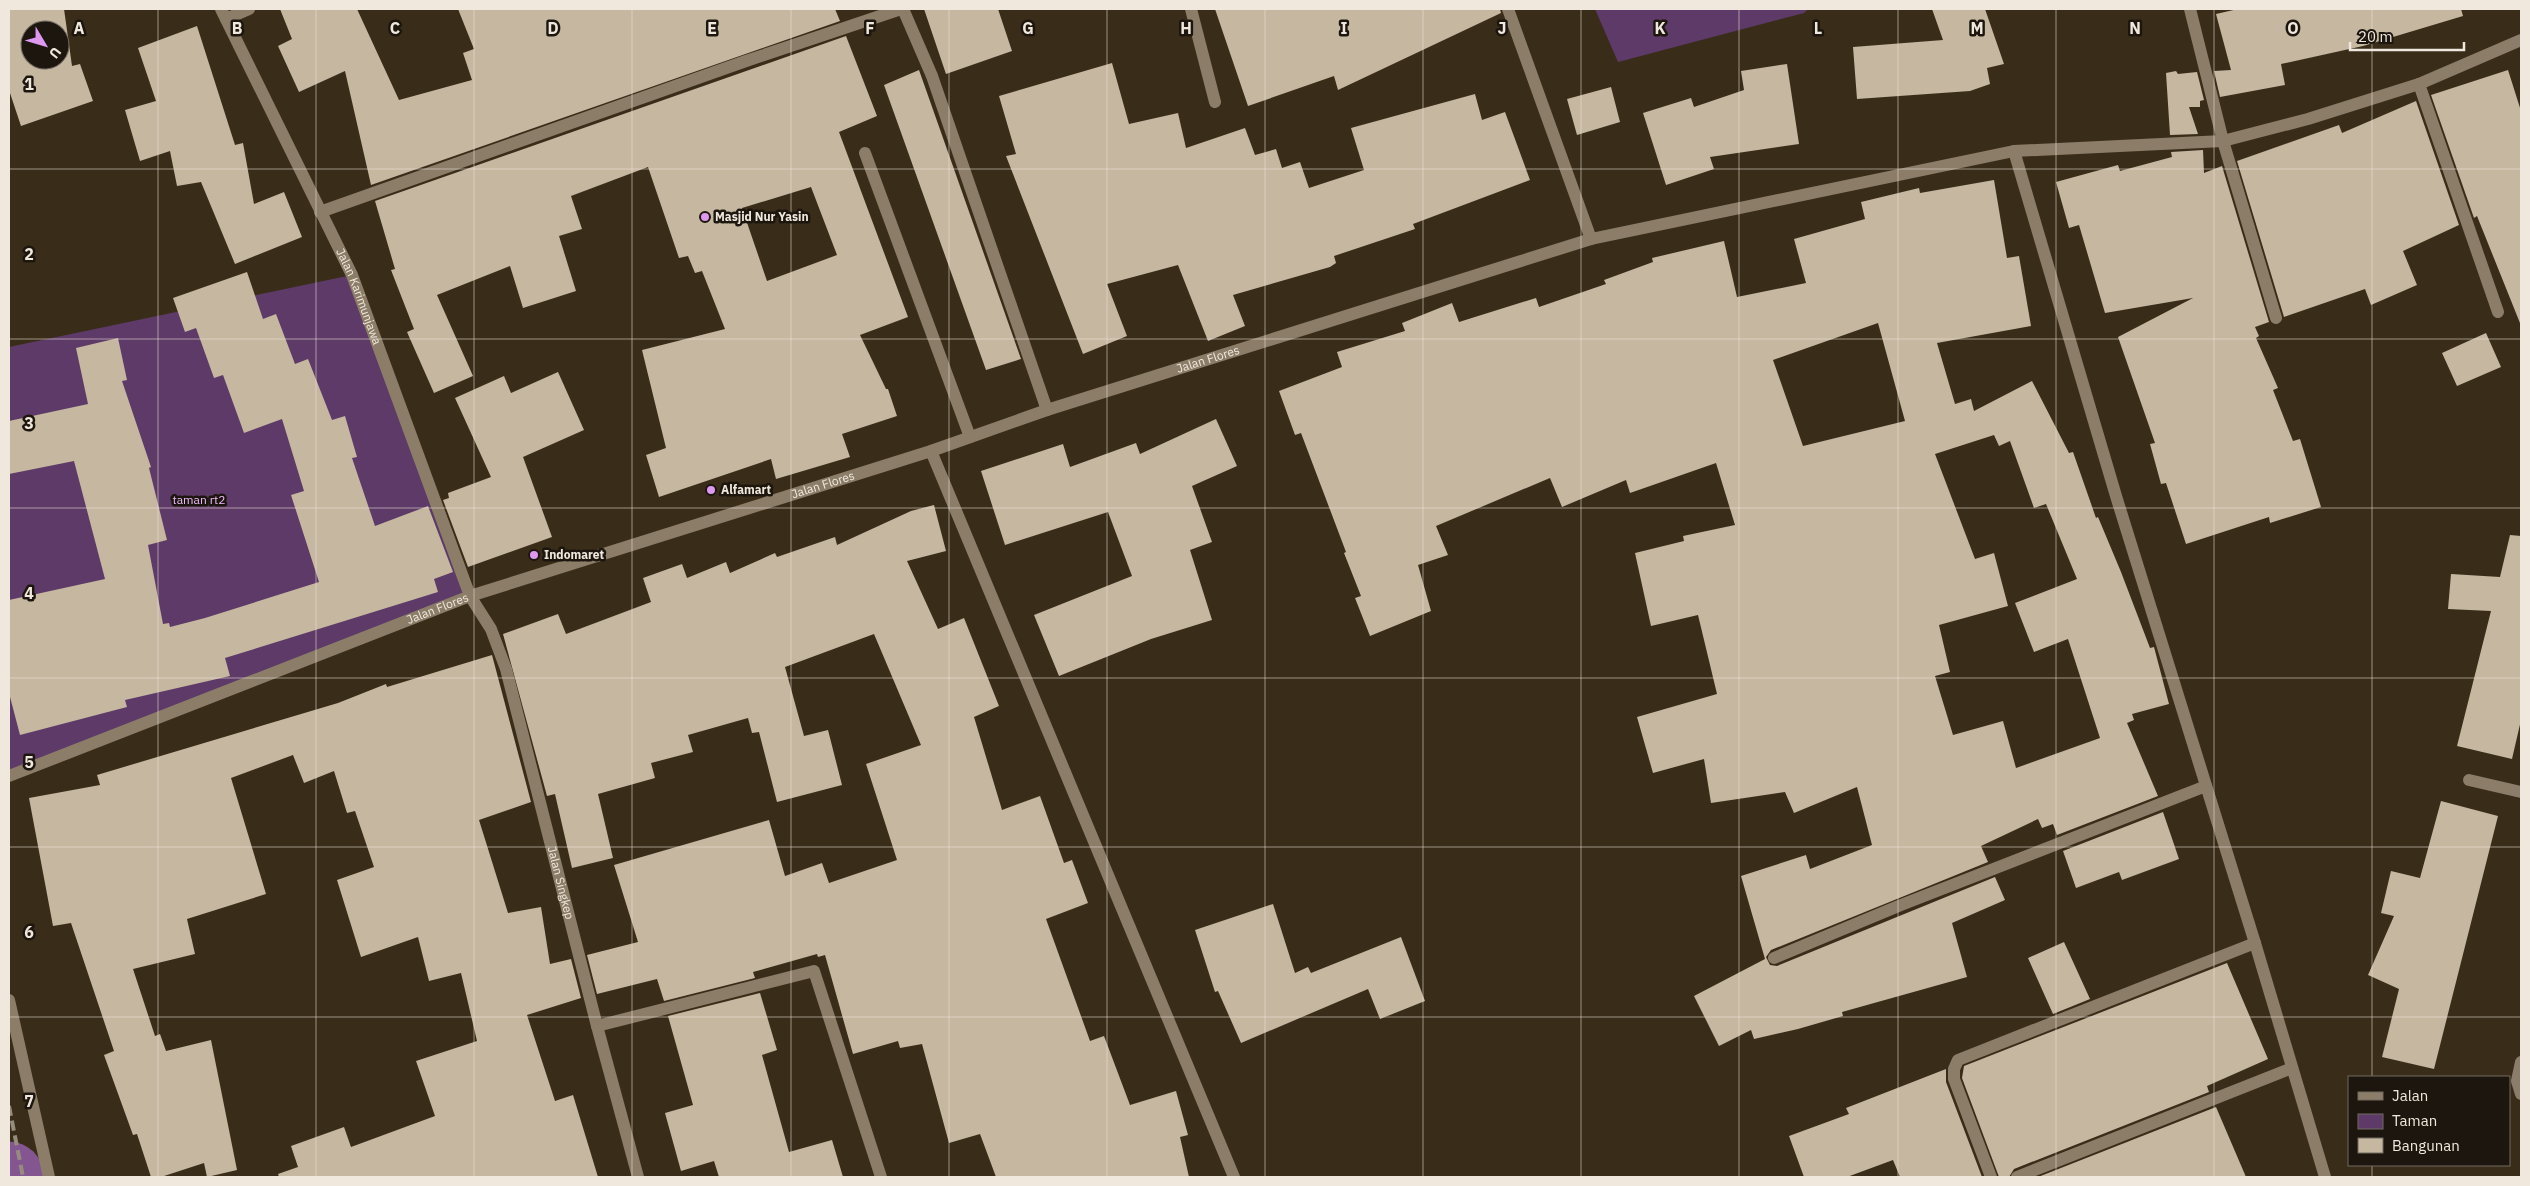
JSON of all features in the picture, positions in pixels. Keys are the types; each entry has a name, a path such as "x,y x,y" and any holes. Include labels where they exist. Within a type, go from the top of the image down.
{"street":[{"path":"224,14 249,9"},
{"path":"320,212 746,61 902,9 932,76 1048,410"},
{"path":"1190,9 1215,102"},
{"path":"1508,9 1591,239"},
{"path":"2190,9 2223,142 2276,318"},
{"name":"Jalan Karimunjawa","path":"224,14 352,275 470,596"},
{"name":"Jalan Flores","path":"9,776 470,596 931,451 1048,410 1591,239 2014,151 2223,142 2308,119 2418,84 2521,40"},
{"path":"2418,84 2498,312"},
{"path":"2014,151 2116,496 2255,943 2325,1177"},
{"path":"865,153 970,437"},
{"path":"931,451 1234,1177"},
{"name":"Jalan Singkep","path":"470,596 491,629 506,669 597,1026 638,1177"},
{"path":"2468,780 2521,792"},
{"path":"1774,958 1900,905 2206,786"},
{"path":"1991,1177 1954,1079 1954,1069 1958,1060 2255,943"},
{"path":"597,1026 814,971 881,1177"},
{"path":"9,1000 49,1177"},
{"path":"2521,1062 2517,1081 2521,1094"},
{"path":"2017,1177 2292,1068"}],"green space":[{"path":"1595,9 1808,9 1804,13 1618,62"},
{"name":"taman rt2","path":"352,275 470,596 9,779 9,347"}],"building":[{"path":"9,9 64,9 66,20 20,20 20,70 70,70 70,52 72,66 80,64 93,101 21,126 9,90"},
{"path":"280,9 357,9 399,100 472,80 463,53 474,49 458,9 835,9 840,21 371,185 345,71 299,92 278,46 292,39"},
{"path":"924,9 998,9 1012,51 946,74"},
{"path":"1215,9 1500,9 1501,13 1338,90 1334,76 1248,106"},
{"path":"1932,9 1985,9 2004,64 1987,68 1990,84 1970,91 1857,99 1853,47 1943,40"},
{"path":"2238,9 2461,9 2463,16 2363,46 2281,64 2285,85 2220,97 2214,71 2231,70 2216,14"},
{"path":"197,26 235,145 243,143 254,204 284,192 302,237 235,264 201,182 177,186 170,151 140,161 125,110 156,101 138,48"},
{"path":"846,36 877,116 839,132 908,317 860,335 886,389 888,389 897,416 842,434 850,457 776,479 771,459 659,497 646,455 666,448 642,350 725,329 702,271 695,273 688,256 679,258 648,167 571,196 582,229 559,236 576,291 523,308 510,266 437,295 473,376 434,393 407,332 414,329 391,270 395,269 375,201","holes":["811,187 837,255 767,281 742,208"]},
{"path":"1112,63 1129,124 1178,113 1186,148 1245,128 1255,155 1276,149 1282,168 1300,162 1309,188 1364,170 1351,128 1475,94 1482,120 1505,112 1530,180 1413,224 1415,229 1334,256 1336,263 1330,267 1233,295 1245,326 1208,341 1178,265 1107,284 1127,336 1083,354 1006,156 1016,154 999,96"},
{"path":"1787,64 1799,144 1710,157 1714,169 1666,185 1643,113 1691,98 1694,107 1744,90 1741,71"},
{"path":"919,70 1021,359 986,370 884,85"},
{"path":"2508,70 2521,111 2520,323 2477,216 2474,218 2431,95"},
{"path":"2176,71 2178,74 2197,72 2204,100 2200,101 2200,107 2189,107 2198,134 2170,135 2166,73"},
{"path":"1611,87 1620,122 1577,135 1567,99"},
{"path":"2416,101 2459,225 2403,251 2417,285 2371,305 2365,289 2284,317 2237,161 2339,125 2342,133"},
{"path":"2203,150 2204,173 2222,166 2269,322 2255,327 2259,336 2256,338 2278,388 2273,390 2293,441 2300,439 2321,507 2270,523 2269,517 2186,544 2166,483 2161,484 2150,444 2155,443 2118,337 2193,298 2105,313 2079,225 2069,228 2056,182 2118,165 2120,171 2172,157 2171,152"},
{"path":"1994,180 2007,258 2019,256 2031,326 1937,343 1955,404 1971,399 1974,411 2032,381 2069,453 2073,452 2096,518 2098,517 2121,572 2150,648 2154,647 2169,704 2132,714 2134,720 2127,723 2158,796 2057,835 2053,824 2042,828 2038,819 1981,846 1988,862 1771,950 1766,957 1770,965 1777,966 1995,877 2005,900 1952,923 1967,977 1842,1012 1843,1016 1798,1029 1754,1039 1751,1030 1719,1046 1694,996 1765,959 1741,876 1806,855 1810,869 1872,845 1857,787 1794,813 1785,792 1711,803 1704,759 1653,773 1637,717 1717,694 1698,615 1651,626 1635,553 1684,541 1683,536 1735,525 1716,463 1630,493 1626,480 1562,507 1550,478 1436,526 1448,555 1418,565 1431,611 1370,636 1355,598 1361,596 1344,553 1346,552 1301,433 1295,435 1279,391 1342,367 1337,352 1405,331 1402,323 1452,303 1459,322 1536,298 1539,307 1606,284 1604,280 1653,262 1652,258 1724,241 1737,297 1806,283 1794,239 1865,219 1861,202 1919,188 1920,193","holes":["1878,323 1905,421 1803,446 1773,360","1994,435 1999,446 2010,441 2034,508 2046,504 2077,579 2015,603 2034,652 2068,639 2100,738 2016,768 2003,721 1953,735 1935,676 1950,672 1939,625 2008,606 1994,553 1975,559 1935,454"]},
{"path":"247,272 263,319 276,314 295,364 308,359 332,420 345,416 357,457 352,458 375,526 428,506 453,572 434,579 438,592 225,658 230,676 125,700 127,707 20,735 9,693 9,600 105,579 74,461 9,474 9,421 88,404 76,348 118,338 127,380 122,381 151,467 149,468 167,540 148,545 163,624 169,623 170,627 205,618 319,582 291,495 304,491 282,419 244,433 223,375 214,378 196,328 185,332 173,298"},
{"path":"2486,333 2501,367 2457,386 2442,353"},
{"path":"558,372 584,430 523,457 552,537 468,567 443,500 449,498 448,493 491,477 455,398 504,376 511,393"},
{"path":"1216,419 1237,466 1192,486 1212,542 1190,550 1212,620 1151,639 1059,676 1034,615 1132,576 1108,512 1005,545 981,471 1063,444 1070,467 1136,443 1140,454"},
{"path":"934,505 946,551 907,561 938,629 964,618 999,706 974,717 1002,810 1040,796 1064,863 1072,860 1088,903 1046,919 1090,1041 1104,1036 1130,1105 1176,1091 1188,1135 1180,1137 1189,1177 996,1177 980,1134 949,1143 922,1044 900,1048 898,1041 853,1054 825,955 818,957 817,954 753,972 755,978 664,1001 657,979 597,994 587,955 638,942 614,865 769,820 785,876 822,863 829,883 897,860 866,764 921,745 874,634 785,667 804,736 828,730 842,785 777,802 759,732 752,733 748,718 688,735 693,752 651,763 655,778 598,794 613,858 572,868 555,794 547,796 503,634 558,614 566,634 651,602 643,578 682,564 687,578 726,562 730,573 775,553 777,557 835,537 837,545 911,511"},
{"path":"2510,535 2521,536 2521,720 2512,759 2457,746 2491,611 2448,609 2451,574 2500,577"},
{"path":"492,655 531,802 479,820 508,913 541,907 550,964 571,959 581,998 527,1015 555,1101 573,1095 598,1177 279,1177 278,1174 298,1167 291,1146 344,1127 351,1147 435,1116 416,1061 477,1041 461,973 429,981 418,937 361,957 337,880 374,867 355,811 347,813 334,771 304,783 293,755 231,778 266,894 187,919 195,954 133,969 155,1036 160,1034 166,1051 211,1040 237,1170 207,1177 204,1163 161,1177 151,1177 137,1134 133,1135 104,1055 114,1051 71,923 53,926 29,798 100,785 97,775 338,703 386,684 387,687"},
{"path":"2441,801 2498,816 2434,1069 2382,1057 2399,989 2368,975 2394,916 2381,913 2391,871 2420,878"},
{"path":"2163,812 2179,859 2122,880 2119,872 2076,888 2063,851"},
{"path":"1273,904 1295,973 1308,967 1311,973 1401,937 1425,1001 1380,1019 1368,989 1241,1043 1218,991 1215,992 1195,930"},
{"path":"2064,942 2090,999 2053,1014 2028,958"},
{"path":"2227,963 2268,1059 2207,1086 2209,1092 2014,1169 2009,1177 1999,1177 1962,1078 1964,1066"},
{"path":"760,993 777,1050 762,1055 789,1152 832,1140 843,1177 719,1177 714,1161 681,1171 665,1113 693,1105 668,1016"},
{"path":"1946,1069 1946,1082 1982,1177 1900,1177 1893,1160 1847,1177 1804,1177 1789,1136 1849,1114 1846,1108"},
{"path":"2216,1107 2246,1177 2038,1177"}],"railway":[{"path":"9,1106 23,1177"}],"place":[{"name":"Masjid Nur Yasin","path":"705,217"},
{"name":"Alfamart","path":"711,490"},
{"name":"Indomaret","path":"534,555"}]}
